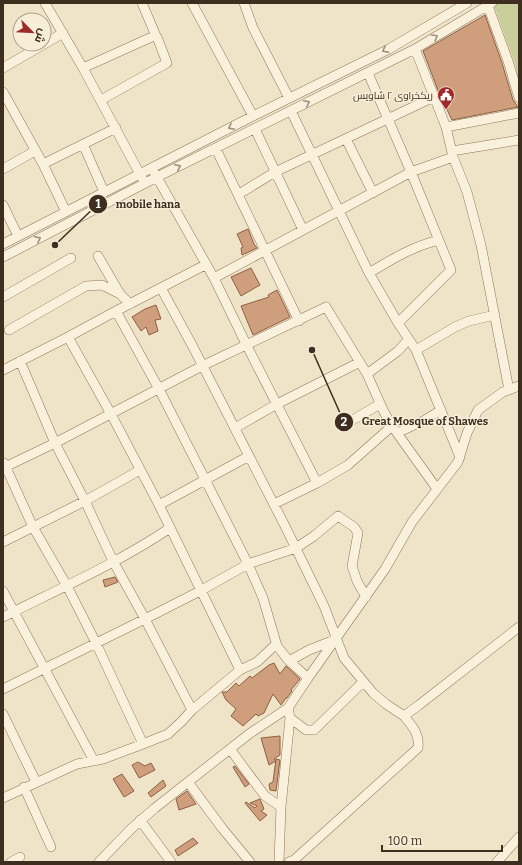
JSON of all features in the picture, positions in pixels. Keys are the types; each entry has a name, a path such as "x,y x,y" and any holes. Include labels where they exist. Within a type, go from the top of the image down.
{"street":[{"path":"45,3 84,68 145,184"},
{"path":"101,100 167,63 142,3"},
{"path":"192,3 253,116"},
{"path":"244,3 256,34 289,98"},
{"path":"3,244 253,116 389,49 467,3"},
{"path":"3,257 157,177 415,49 490,4 519,98"},
{"path":"455,11 461,22"},
{"path":"3,68 63,33"},
{"path":"84,68 156,36"},
{"path":"415,49 446,127 452,154 467,192 481,245 509,390"},
{"path":"368,73 411,172 450,270 398,323"},
{"path":"3,92 43,164 66,212"},
{"path":"239,194 275,172 434,97"},
{"path":"291,111 338,212 369,273 408,340 416,350 460,457"},
{"path":"446,127 519,113"},
{"path":"43,164 116,128"},
{"path":"255,129 303,230"},
{"path":"346,139 373,193"},
{"path":"214,278 411,172 452,154 519,140"},
{"path":"83,144 104,192"},
{"path":"216,149 299,321"},
{"path":"3,169 35,151"},
{"path":"152,168 214,278 317,483"},
{"path":"3,205 18,236"},
{"path":"369,273 403,252 438,240"},
{"path":"98,256 120,294 130,304"},
{"path":"3,297 71,258"},
{"path":"3,370 205,264"},
{"path":"9,330 86,286 102,285 120,294"},
{"path":"161,288 250,456 296,548 324,606 344,658 363,682 386,704 404,716 416,732 419,740 418,748 290,862"},
{"path":"143,744 96,643 34,527 4,466 56,443 202,366 326,307 367,374 380,404 394,430 437,489"},
{"path":"116,311 159,389 248,564 263,598 277,646 289,661 308,678"},
{"path":"416,350 455,327 469,321 495,315"},
{"path":"68,337 159,505 240,670"},
{"path":"367,374 398,352 408,340"},
{"path":"20,361 56,443 113,562 145,619 192,710"},
{"path":"235,428 277,404 360,362"},
{"path":"103,860 140,820 249,734 288,708 385,569 412,522 458,462 467,433 478,410 503,392 519,386"},
{"path":"344,425 380,404"},
{"path":"274,504 317,483 348,465 394,430 425,420 441,410"},
{"path":"159,505 250,456"},
{"path":"3,542 85,501 140,470"},
{"path":"3,689 200,591 248,564 296,548 314,536 338,516 354,527 358,533 352,566 357,581 366,597"},
{"path":"3,617 113,562 154,539 170,528"},
{"path":"3,591 94,761"},
{"path":"404,716 519,627"},
{"path":"289,661 309,650 336,639"},
{"path":"3,798 76,764 117,755 168,734 182,722 192,710 240,670 257,662 273,647 277,646"},
{"path":"290,718 306,730 314,730 363,682"},
{"path":"279,862 281,807 290,718 288,708"},
{"path":"3,714 36,782"},
{"path":"230,749 265,796 281,807"},
{"path":"188,782 222,828 250,862"},
{"path":"24,788 51,846"},
{"path":"140,820 171,862"},
{"path":"497,862 519,837"},
{"path":"12,862 20,857"}],"green space":[{"path":"493,3 519,3 519,83 515,64"}],"building":[{"path":"485,15 513,100 518,107 452,120 439,93 423,51"},
{"path":"248,229 257,248 242,255 241,248 243,247 237,234"},
{"path":"251,268 260,285 241,296 231,277"},
{"path":"277,290 290,317 253,335 241,306 269,297 268,295"},
{"path":"156,305 161,319 155,320 158,331 149,335 146,327 141,331 132,317 145,309"},
{"path":"115,577 118,582 105,587 103,580"},
{"path":"274,663 280,674 286,666 300,679 281,705 273,694 264,713 258,716 256,714 243,726 231,716 236,709 226,700 222,692 227,692 236,683 239,686 250,676 252,678"},
{"path":"280,736 280,755 274,759 276,761 269,765 261,738"},
{"path":"276,759 280,760 276,791 270,790 269,784 273,782"},
{"path":"138,762 145,766 151,763 155,770 139,778 132,765"},
{"path":"235,766 249,784 245,787 233,767"},
{"path":"122,774 134,791 124,797 113,779"},
{"path":"163,780 166,786 151,797 148,793"},
{"path":"187,791 196,804 179,810 176,799"},
{"path":"260,799 264,809 261,811 267,815 260,821 245,803 246,802 255,808 257,806 250,803"},
{"path":"193,838 198,843 178,856 175,850"}],"place":[{"name":"ريكخراوى ۲ شاويس","path":"446,110"},
{"name":"mobile hana","path":"55,245"},
{"name":"Great Mosque of Shawes","path":"312,350"}]}
